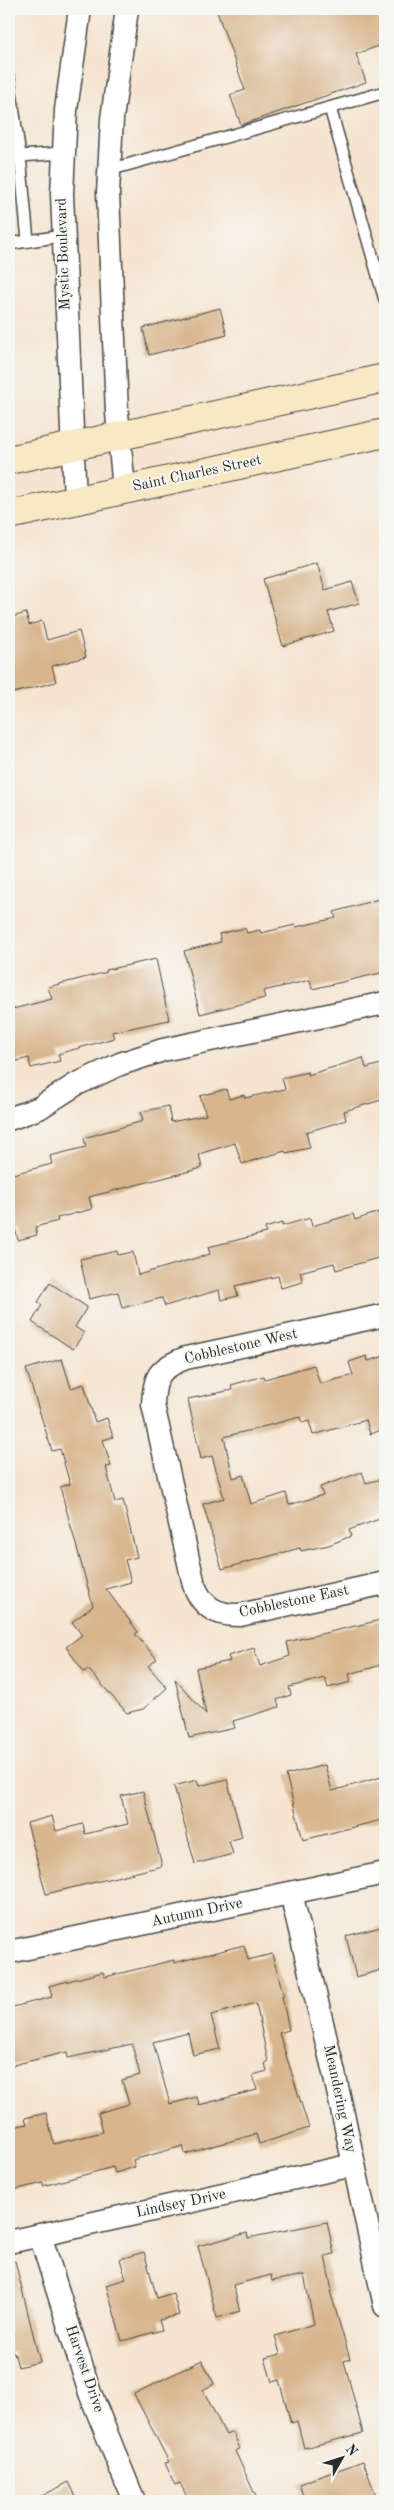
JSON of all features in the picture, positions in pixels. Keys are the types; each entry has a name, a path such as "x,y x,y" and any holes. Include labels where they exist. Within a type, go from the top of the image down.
{"street":[{"name":"Mystic Boulevard","path":"75,500 63,236 63,153 66,110 80,9"},
{"path":"124,490 118,436 108,193 112,119 127,9"},
{"path":"9,460 385,378"},
{"name":"Saint Charles Street","path":"9,515 385,432"},
{"path":"9,1119 39,1108 75,1085 120,1064 163,1050 385,1003"},
{"name":"Cobblestone West","path":"172,1490 153,1405 154,1386 160,1372 169,1364 186,1358 385,1315"},
{"name":"Cobblestone East","path":"172,1490 194,1585 203,1602 215,1612 240,1615 385,1584"},
{"name":"Autumn Drive","path":"9,1952 385,1874"},
{"name":"Meandering Way","path":"291,1893 334,2073 385,2306"},
{"name":"Lindsey Drive","path":"9,2242 353,2166"},
{"name":"Harvest Drive","path":"40,2235 90,2393 134,2501"}],"lane":[{"path":"9,78 20,156 28,241"},
{"path":"109,170 385,92"},
{"path":"330,108 385,300"},
{"path":"20,156 63,153"},
{"path":"9,244 63,236"}],"building":[{"path":"216,9 385,9 385,44 356,54 366,82 241,125 230,95 245,90"},
{"path":"220,308 227,335 149,355 143,328"},
{"path":"317,563 325,590 352,582 359,603 328,612 334,631 283,646 263,579"},
{"path":"26,613 29,625 42,621 47,640 79,631 86,657 52,666 56,682 9,694 9,618"},
{"path":"379,899 385,921 385,972 312,989 310,980 263,991 265,998 200,1014 184,951 221,942 219,934 245,928 247,933 260,930 261,933 295,925 296,927 336,918 334,912"},
{"path":"156,959 169,1020 112,1032 114,1038 58,1054 60,1061 31,1068 29,1058 9,1063 9,1010 52,999 48,987 107,972 106,970"},
{"path":"363,1058 366,1068 385,1063 385,1099 344,1111 346,1120 306,1132 310,1148 286,1153 285,1151 242,1164 235,1143 199,1154 202,1168 89,1197 92,1209 57,1218 58,1221 35,1227 37,1235 18,1240 14,1224 9,1225 9,1175 52,1164 50,1156 86,1147 84,1138 143,1121 141,1112 168,1106 171,1122 206,1115 200,1096 226,1089 229,1099 244,1095 245,1098 285,1089 282,1078 308,1072 308,1075"},
{"path":"385,1210 385,1256 336,1270 334,1263 300,1272 303,1282 281,1288 278,1276 235,1286 238,1296 221,1300 219,1290 165,1306 162,1298 122,1308 118,1292 89,1299 80,1259 117,1251 118,1255 133,1252 138,1275 210,1254 208,1247 266,1233 265,1228 282,1223 282,1226 310,1218 312,1226 353,1214 355,1220"},
{"path":"50,1283 87,1307 75,1327 84,1333 73,1349 32,1322 42,1305 38,1302"},
{"path":"367,1356 368,1361 385,1356 385,1429 370,1434 366,1420 313,1435 309,1421 302,1423 300,1417 224,1437 233,1478 243,1475 251,1504 286,1493 289,1505 323,1495 320,1487 362,1472 366,1483 385,1478 385,1517 349,1530 351,1536 329,1545 301,1551 300,1548 222,1569 203,1504 224,1498 212,1456 201,1459 188,1399 232,1390 231,1385 264,1376 265,1379 314,1365 320,1384 353,1375 349,1362"},
{"path":"62,1359 71,1388 84,1384 95,1422 107,1418 113,1437 103,1440 111,1466 106,1467 115,1502 123,1500 137,1557 125,1560 131,1582 106,1589 138,1632 135,1634 157,1659 148,1666 167,1688 143,1709 127,1713 88,1669 84,1672 66,1647 82,1635 72,1622 93,1606 60,1487 70,1484 60,1449 52,1451 26,1369"},
{"path":"385,1619 385,1664 349,1674 351,1682 328,1688 325,1678 289,1687 291,1695 277,1700 279,1707 233,1721 235,1728 189,1738 175,1679 206,1714 196,1668 230,1661 228,1656 254,1648 260,1666 290,1656 287,1642"},
{"path":"325,1765 332,1791 385,1776 385,1819 303,1840 286,1775"},
{"path":"227,1779 242,1837 229,1841 233,1854 195,1864 174,1786 197,1780 199,1786"},
{"path":"143,1791 162,1866 46,1894 27,1823 52,1816 56,1831 83,1824 85,1834 128,1824 121,1796"},
{"path":"385,1926 385,1969 356,1977 346,1936"},
{"path":"244,1945 248,1960 272,1954 284,1996 282,1996 289,2030 279,2033 309,2128 259,2144 256,2134 185,2154 183,2146 133,2160 135,2167 115,2173 113,2167 43,2186 43,2183 9,2191 9,2128 27,2124 25,2118 46,2113 54,2144 103,2132 98,2113 129,2104 122,2080 140,2075 132,2044 68,2058 67,2052 9,2066 9,2008 52,1997 49,1986 103,1972 105,1977 174,1960 174,1963","holes":["256,2003 268,2062 265,2063 267,2071 253,2075 257,2090 199,2105 197,2097 170,2104 153,2042 188,2033 193,2055 220,2049 211,2015"]},
{"path":"327,2222 334,2254 325,2256 332,2291 330,2291 350,2359 344,2361 363,2433 304,2448 297,2421 291,2423 279,2380 272,2382 265,2358 280,2354 275,2336 314,2324 304,2275 272,2281 271,2275 233,2285 240,2311 217,2318 198,2246 247,2233 248,2238"},
{"path":"144,2252 157,2298 173,2293 179,2315 159,2320 162,2330 122,2341 106,2285 126,2279 120,2259"},
{"path":"15,2261 40,2362 18,2367 14,2352 9,2353 9,2262"},
{"path":"202,2360 214,2384 203,2390 226,2435 233,2432 240,2449 235,2451 258,2501 189,2501 180,2483 175,2485 165,2463 169,2462 134,2394"},
{"path":"363,2461 378,2501 305,2501 299,2484"},
{"path":"69,2482 78,2501 32,2501"}]}
